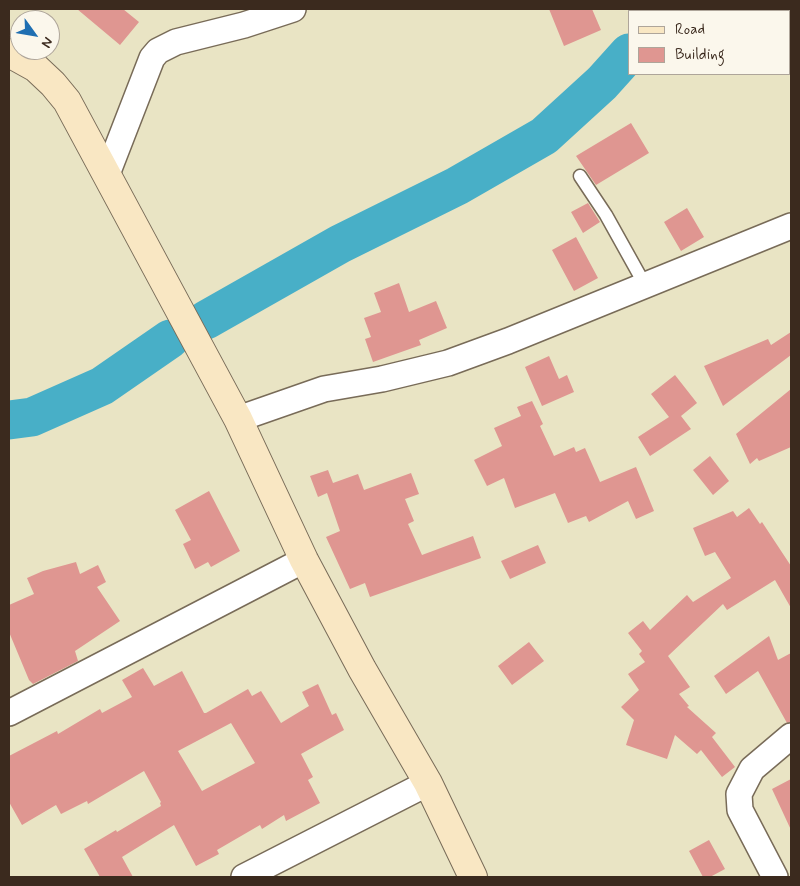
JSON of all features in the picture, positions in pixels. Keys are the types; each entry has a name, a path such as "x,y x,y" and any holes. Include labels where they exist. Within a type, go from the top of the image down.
{"street":[{"path":"107,174 152,58 158,51 176,42 293,9"},
{"path":"9,53 36,68 67,101 238,419 304,560 362,669 428,782 473,877"},
{"path":"238,419 324,390 382,379 448,363 508,341 791,226"},
{"path":"9,713 304,560"},
{"path":"775,877 740,810 739,794 752,769 791,736"},
{"path":"244,877 428,782"}],"lane":[{"path":"580,176 606,215 645,285"}],"building":[{"path":"77,9 123,9 139,22 120,45"},
{"path":"549,9 592,9 601,30 564,46"},
{"path":"631,123 649,153 596,185 576,156"},
{"path":"588,203 600,222 583,233 571,212"},
{"path":"687,208 704,237 681,251 664,222"},
{"path":"576,237 598,278 574,291 552,250"},
{"path":"399,283 409,312 436,301 447,328 419,340 421,345 373,362 365,339 371,337 364,318 381,312 374,293"},
{"path":"791,332 791,355 723,406 704,366 768,339 771,345"},
{"path":"549,356 559,379 567,375 574,392 542,406 525,367"},
{"path":"675,375 697,403 681,416 691,429 650,456 638,437 669,417 651,394"},
{"path":"791,389 791,447 759,461 757,458 750,464 736,434"},
{"path":"532,401 543,424 540,426 554,456 574,447 576,452 585,448 600,482 636,467 654,511 636,519 628,501 589,522 586,516 568,523 555,493 515,508 504,478 487,486 474,460 502,446 494,428 521,416 517,407"},
{"path":"710,456 729,481 713,495 693,470"},
{"path":"328,470 333,483 358,474 364,490 411,473 419,494 405,499 414,521 408,524 422,555 473,536 481,558 370,597 365,583 350,589 326,537 340,531 327,493 318,497 310,476"},
{"path":"209,491 240,551 211,567 208,562 195,569 183,544 191,540 175,510"},
{"path":"749,508 760,524 762,522 791,566 791,608 775,580 727,610 723,604 668,656 690,687 679,694 689,706 687,707 716,733 712,737 735,767 722,777 701,750 697,754 675,735 667,759 626,745 634,720 621,707 639,690 628,674 645,662 639,654 642,651 628,633 643,621 650,630 687,595 693,602 731,578 715,552 705,556 693,528 733,511 737,517"},
{"path":"538,545 546,563 510,579 501,561"},
{"path":"76,562 80,574 98,565 106,582 97,587 120,621 75,651 78,661 33,684 29,680 9,632 9,605 34,594 27,578 43,571"},
{"path":"769,636 778,660 791,653 791,722 787,723 758,671 726,694 714,676"},
{"path":"529,642 544,661 512,685 498,666"},
{"path":"143,668 154,686 182,671 204,713 248,689 252,696 261,691 281,723 309,706 302,692 318,684 332,715 336,713 344,730 301,754 313,777 308,780 320,803 286,821 284,815 262,829 260,825 217,850 219,854 196,866 174,825 122,857 133,877 100,877 84,849 161,806 161,802 144,771 88,804 87,801 61,814 56,805 22,825 9,802 9,756 57,731 58,734 100,709 102,713 132,697 122,680","holes":["231,723 255,763 202,791 178,751"]},
{"path":"791,779 791,830 772,789"},
{"path":"709,840 725,869 710,877 703,877 689,851"}],"waterway":[{"path":"206,320 340,244 457,186 544,136 602,83 628,54"},
{"path":"9,420 32,417 102,386 170,339"}]}
